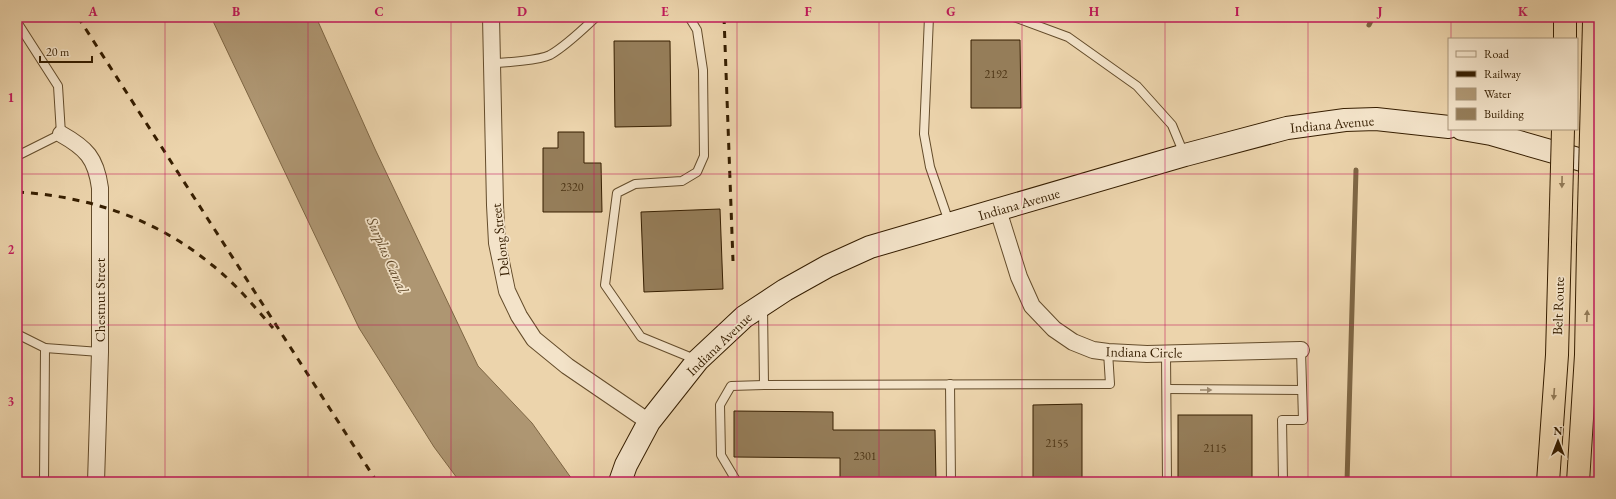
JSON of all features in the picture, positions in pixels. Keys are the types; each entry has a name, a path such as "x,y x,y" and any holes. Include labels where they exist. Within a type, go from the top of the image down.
{"highway":[{"name":"Belt Route","path":"1578,482 1586,355 1594,20"},
{"name":"Belt Route","path":"1548,482 1557,355 1563,130"}],"street":[{"name":"Delong Street","path":"491,17 497,244 506,291 519,316 534,339 567,366 648,422"},
{"name":"Indiana Avenue","path":"623,474 648,422 698,360 744,317 763,304 828,266 870,247 1185,155 1263,134 1316,123 1346,120 1376,120 1448,127"},
{"path":"1468,130 1492,134 1599,165"},
{"name":"Chestnut Street","path":"61,134 78,144 87,152 94,164 98,176 100,214 100,352 96,482"},
{"name":"Indiana Circle","path":"998,210 1019,277 1032,306 1054,329 1073,342 1093,350 1108,352 1166,353 1301,350"}],"lane":[{"path":"492,62 506,63 549,56 571,40 596,17"},
{"path":"688,17 697,30 703,70 704,156 697,172 682,181 635,184 617,193 605,285 641,337 698,360"},
{"path":"929,17 924,134 930,167 950,224"},
{"path":"1014,17 1068,37 1137,86 1172,125 1185,155"},
{"path":"17,22 58,86 61,134 17,156"},
{"path":"763,304 764,385"},
{"path":"17,334 45,348 100,352"},
{"path":"44,482 45,348"},
{"path":"1283,482 1282,420 1303,420 1301,350"},
{"path":"737,482 721,455 720,405 730,386 1110,384 1108,352"},
{"path":"1166,353 1167,482"},
{"path":"950,384 951,482"},
{"path":"1166,390 1302,390"}],"water":[{"name":"Surplus Canal","path":"211,17 316,17 375,149 478,366 532,423 574,482 460,482 434,447 359,328"}],"building":[{"path":"971,40 1020,40 1021,108 971,108"},
{"path":"614,41 670,41 671,126 615,127"},
{"path":"558,132 584,132 584,163 601,163 602,212 543,212 543,148 558,148"},
{"path":"720,209 723,289 644,292 641,212"},
{"path":"1082,404 1082,482 1033,482 1033,405"},
{"path":"734,411 833,412 833,430 935,430 936,482 840,482 840,458 734,457"},
{"path":"1178,415 1252,415 1252,482 1178,482"}],"waterway":[{"path":"1369,25 1373,17"},
{"path":"1347,482 1356,170"}],"railway":[{"path":"78,17 377,482"},
{"path":"724,17 733,261"},
{"path":"17,192 44,194 95,205 145,223 168,235 191,249 229,279 273,328"}]}
